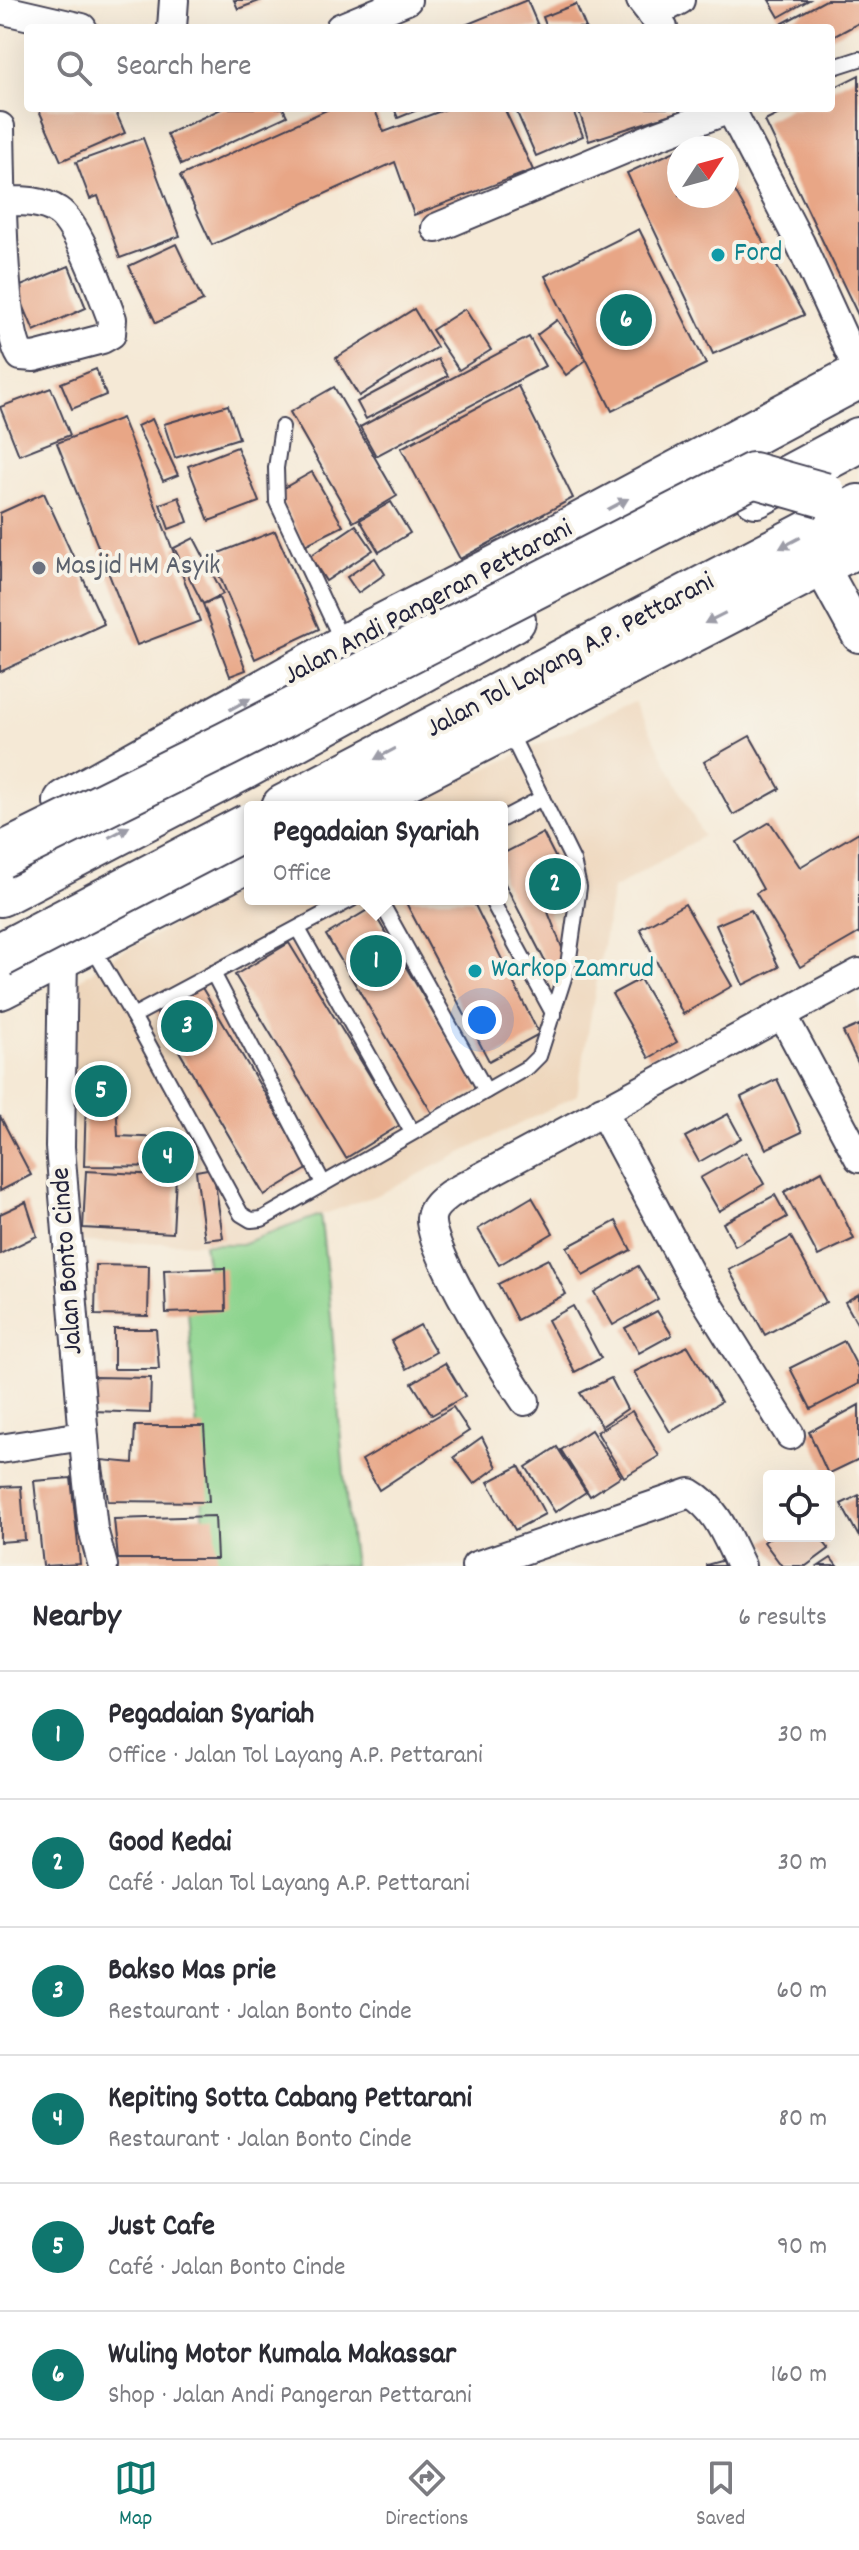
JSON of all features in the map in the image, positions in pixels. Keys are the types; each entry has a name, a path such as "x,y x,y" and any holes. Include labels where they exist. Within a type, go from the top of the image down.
{"highway":[{"name":"Jalan Andi Pangeran Pettarani","path":"0,836 345,647 859,374"},
{"name":"Jalan Andi Pangeran Pettarani","path":"0,894 859,440"},
{"path":"0,856 227,744 753,475 847,493"},
{"name":"Jalan Tol Layang A.P. Pettarani","path":"295,801 847,493"},
{"path":"362,801 859,544"},
{"path":"0,964 0,955 244,828"},
{"path":"70,857 49,884 44,897 48,913 59,927 76,933 86,943"},
{"path":"0,987 244,862"}],"street":[{"path":"172,24 174,0"},
{"path":"350,24 407,0"},
{"path":"652,14 680,0"},
{"path":"0,9 65,24"},
{"path":"436,228 720,112"},
{"path":"733,112 800,243 859,374"},
{"path":"0,127 1,201 12,326 21,356 34,357 111,334 112,319 76,233 66,219 44,205 28,201 1,201"},
{"path":"820,564 859,635"},
{"name":"Jalan Bonto Cinde","path":"86,943 60,1147 83,1436 93,1529 103,1566"},
{"path":"525,1401 501,1367 434,1236 431,1217 438,1204 450,1194 602,1110 859,973"},
{"path":"782,1014 859,1158"},
{"path":"602,1110 692,1278 790,1435"},
{"path":"0,1449 83,1436"},
{"path":"476,1566 690,1493 704,1501 715,1513 741,1566"}],"lane":[{"path":"835,67 859,59"},
{"path":"282,427 274,484 277,502 345,647"},
{"path":"86,943 133,1016 241,1214 251,1220 262,1219 528,1067 539,1056 568,965 579,887 573,861 506,727"},
{"path":"508,816 542,798"},
{"path":"133,1016 341,905"},
{"path":"382,905 486,1091"},
{"path":"494,905 554,1015"},
{"path":"298,929 412,1132"},
{"path":"213,973 323,1183"}],"shaded area":[{"path":"635,701 703,836 613,889 577,1095 380,1194 241,1244 75,1242 74,984 109,959 244,888 244,905 508,905 508,801 415,801"}],"green space":[{"path":"320,1215 354,1566 207,1566 187,1297 212,1296 204,1244 241,1244"}],"building":[{"path":"234,0 262,0 238,9"},
{"path":"527,0 537,24 468,24"},
{"path":"769,0 809,0 779,17"},
{"path":"826,0 859,0 859,23 835,36 835,24 781,24"},
{"path":"576,4 584,24 546,24 543,17"},
{"path":"859,75 859,317 765,121 783,112 835,112 835,87"},
{"path":"40,112 116,112 125,133 61,161"},
{"path":"214,112 285,112 287,116 181,165 167,134"},
{"path":"322,112 376,112 384,132 438,112 506,112 533,170 414,215 395,162 212,245 180,176"},
{"path":"396,112 412,112 398,118"},
{"path":"517,112 574,112 583,136 536,156"},
{"path":"579,112 678,112 589,141"},
{"path":"143,138 180,236 120,258 98,196 90,199 76,162"},
{"name":"Ford","path":"667,155 667,208 739,208 739,199 804,315 713,354 627,173"},
{"path":"639,229 706,364 612,411 545,276"},
{"path":"176,244 203,301 156,323 129,266"},
{"path":"69,266 86,308 34,331 16,288"},
{"path":"414,309 437,347 359,396 336,358"},
{"path":"465,309 491,350 459,370 432,330"},
{"path":"557,320 586,360 566,375 537,335"},
{"path":"529,337 545,366 376,456 360,427"},
{"path":"438,359 448,376 366,419 357,402"},
{"path":"96,369 106,395 72,409 61,383"},
{"path":"518,386 573,498 460,559 401,448"},
{"path":"334,387 397,496 353,522 290,412"},
{"path":"51,388 70,435 19,455 0,407"},
{"path":"228,405 239,438 175,458 164,424"},
{"path":"122,418 200,621 137,645 57,443"},
{"path":"152,419 178,475 163,481 137,426"},
{"path":"237,447 259,502 209,521 188,466"},
{"path":"312,472 343,526 305,545 277,492"},
{"name":"Masjid HM Asyik","path":"44,493 104,624 0,672 0,513"},
{"path":"179,497 188,522 169,529 160,504"},
{"path":"391,502 410,533 379,552 360,520"},
{"path":"356,525 373,550 326,581 310,556"},
{"path":"275,531 319,629 255,659 211,556"},
{"path":"194,538 223,594 203,604 174,548"},
{"path":"375,558 385,574 358,593 347,577"},
{"path":"219,598 246,670 230,676 203,604"},
{"path":"750,736 780,789 733,815 704,762"},
{"path":"770,822 800,867 859,832 859,933 800,967 756,893 763,889 737,842"},
{"path":"543,833 576,898 548,912 568,963 553,977 508,890 508,851"},
{"path":"685,904 732,986 683,1014 640,929"},
{"name":"Warkop Zamrud","path":"407,905 475,905 539,1034 489,1061"},
{"path":"371,908 478,1089 433,1115 326,935"},
{"path":"751,910 779,967 743,985 716,925"},
{"path":"289,943 400,1125 346,1158 235,975"},
{"path":"640,979 677,1042 649,1058 612,994"},
{"path":"201,986 309,1168 264,1195 156,1012"},
{"path":"859,1025 859,1065 843,1032"},
{"path":"114,1065 118,1136 190,1139 191,1167 84,1166 87,1066"},
{"path":"777,1079 802,1132 766,1149 741,1097"},
{"path":"728,1114 741,1138 699,1162 685,1137"},
{"path":"0,1116 31,1175 0,1191"},
{"path":"746,1152 764,1184 719,1211 700,1178"},
{"path":"213,1168 223,1238 205,1240 196,1171"},
{"path":"86,1171 176,1176 173,1233 83,1228"},
{"path":"822,1171 854,1239 818,1256 784,1192"},
{"path":"775,1195 787,1217 735,1246 723,1223"},
{"path":"532,1197 553,1233 499,1265 478,1229"},
{"path":"26,1202 37,1236 0,1254 0,1214"},
{"path":"616,1221 631,1250 583,1276 567,1247"},
{"path":"791,1237 826,1302 765,1335 729,1270"},
{"path":"548,1259 566,1294 517,1320 498,1284"},
{"path":"96,1265 149,1266 148,1316 95,1315"},
{"path":"638,1266 658,1299 613,1325 594,1292"},
{"path":"225,1268 226,1311 166,1313 164,1270"},
{"path":"859,1294 859,1327 845,1302"},
{"path":"573,1306 601,1358 575,1372 548,1320"},
{"path":"657,1311 672,1335 639,1353 625,1328"},
{"path":"420,1325 436,1352 406,1369 391,1341"},
{"path":"114,1329 156,1329 159,1369 114,1369"},
{"path":"844,1341 859,1370 859,1384 811,1409 790,1368"},
{"path":"688,1346 721,1402 670,1432 634,1372"},
{"path":"445,1363 465,1396 432,1415 412,1383"},
{"path":"94,1377 151,1378 150,1413 93,1411"},
{"path":"611,1378 627,1409 602,1426 580,1393"},
{"path":"859,1405 859,1459 835,1471 826,1470 809,1432"},
{"path":"453,1407 469,1431 379,1490 362,1460"},
{"path":"632,1411 659,1456 624,1477 597,1432"},
{"path":"135,1426 204,1426 209,1502 108,1501 102,1460 133,1463"},
{"path":"591,1430 621,1476 590,1496 561,1450"},
{"path":"482,1437 497,1467 474,1484 454,1457"},
{"path":"557,1447 586,1492 555,1512 526,1467"},
{"path":"519,1466 545,1514 515,1530 488,1482"},
{"path":"71,1478 80,1564 43,1566 34,1481"},
{"path":"21,1486 25,1540 0,1542 0,1487"},
{"path":"859,1495 859,1537 841,1504"},
{"path":"215,1516 217,1559 118,1559 114,1519"},
{"path":"764,1542 824,1542 829,1549 806,1566 782,1566"},
{"path":"831,1558 837,1566 819,1566"},
{"path":"728,1559 730,1566 706,1566 706,1565"}],"place":[{"name":"Ford","path":"718,255"},
{"name":"Wuling Motor Kumala Makassar","path":"626,320"},
{"name":"Masjid HM Asyik","path":"39,568"},
{"name":"Good Kedai","path":"555,884"},
{"name":"Pegadaian Syariah","path":"376,961"},
{"name":"Warkop Zamrud","path":"475,971"},
{"name":"Bakso Mas prie","path":"187,1026"},
{"name":"Just Cafe","path":"101,1091"},
{"name":"Kepiting Sotta Cabang Pettarani","path":"168,1157"}]}
